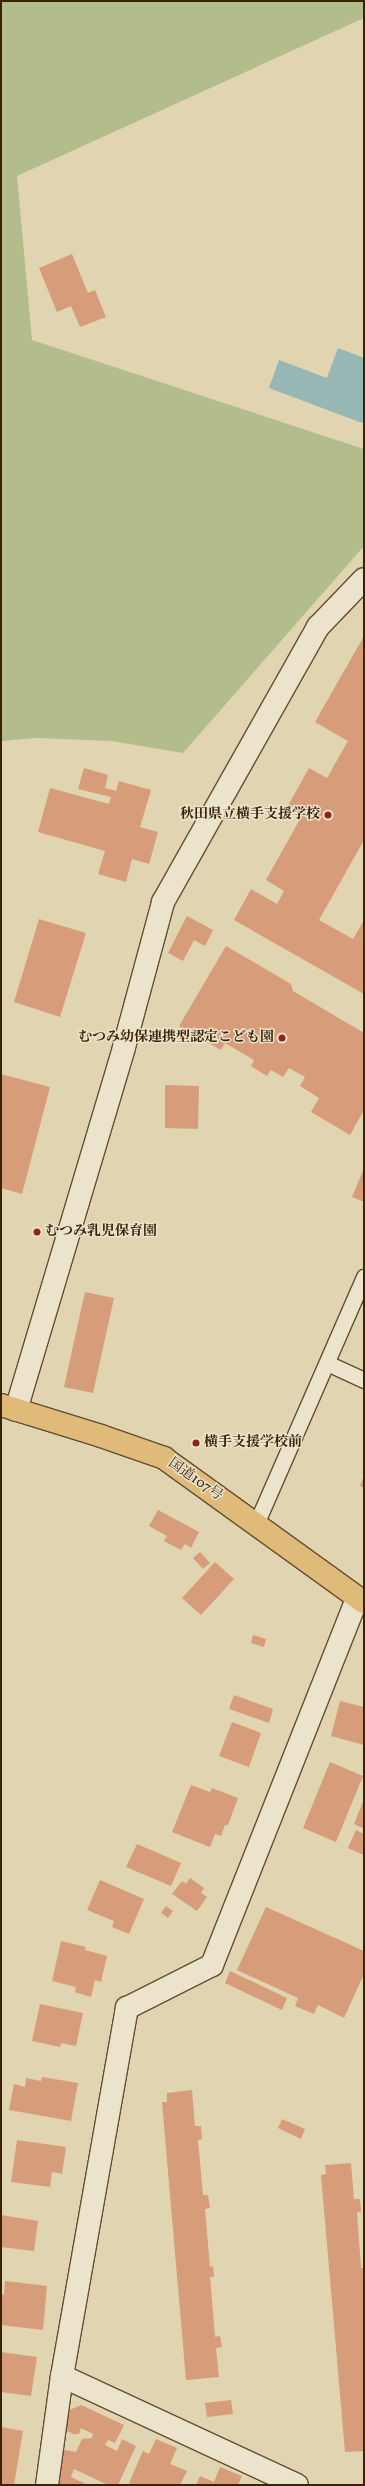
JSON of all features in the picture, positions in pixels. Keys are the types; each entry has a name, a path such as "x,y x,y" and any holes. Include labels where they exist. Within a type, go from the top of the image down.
{"highway":[{"name":"国道107号","path":"9,1408 101,1436 164,1458 361,1600"}],"street":[{"path":"9,1408 124,1046 163,902 318,627 364,579"},
{"path":"47,2485 62,2376 127,2008 212,1965 361,1600"},
{"path":"62,2376 297,2485"}],"lane":[{"path":"256,1524 364,1277"},
{"path":"327,1363 364,1380"}],"green space":[{"path":"1,1 364,1 364,18 17,176 32,340 364,449 364,546 183,753 112,741 37,738 1,741"}],"water":[{"path":"338,348 364,358 364,418 362,423 269,388 279,360 327,378"}],"building":[{"path":"72,254 88,293 95,290 106,317 80,327 71,306 57,312 39,268"},
{"name":"秋田県立横手支援学校","path":"364,636 364,840 319,920 353,939 364,920 364,994 234,920 251,889 277,904 284,891 266,880 300,819 285,811 309,768 327,778 348,741 315,722"},
{"path":"84,768 108,775 105,788 116,791 119,781 151,790 140,827 158,832 149,864 132,859 126,882 98,874 105,851 38,832 50,788 109,804 111,797 78,789"},
{"path":"187,916 213,930 205,946 194,940 183,961 168,953"},
{"path":"39,919 86,933 60,1017 14,1002"},
{"name":"むつみ幼保連携型認定こども園","path":"226,946 291,984 293,991 364,1033 364,1110 350,1135 311,1112 319,1098 300,1086 305,1077 289,1068 283,1077 271,1070 267,1076 251,1066 254,1060 225,1043 221,1050 179,1026"},
{"path":"1,1074 50,1087 22,1194 1,1188"},
{"path":"165,1085 199,1086 198,1129 165,1128"},
{"path":"364,1168 364,1202 352,1197"},
{"path":"85,1292 114,1298 93,1393 64,1387"},
{"path":"364,1476 364,1488 360,1486"},
{"path":"158,1510 199,1532 191,1548 185,1544 181,1550 164,1541 167,1536 149,1526"},
{"path":"200,1552 210,1563 203,1569 193,1558"},
{"path":"215,1562 234,1579 201,1615 182,1598"},
{"path":"253,1635 266,1639 264,1647 251,1643"},
{"path":"234,1695 273,1709 269,1723 229,1709"},
{"path":"340,1701 364,1707 364,1745 331,1736"},
{"path":"232,1722 261,1733 249,1767 219,1756"},
{"path":"330,1762 363,1776 336,1842 303,1828"},
{"path":"191,1785 210,1792 212,1788 238,1798 228,1825 225,1825 221,1836 215,1834 210,1847 172,1832"},
{"path":"364,1799 364,1829 354,1824"},
{"path":"356,1830 364,1834 364,1855 348,1848"},
{"path":"137,1844 181,1863 171,1886 126,1867"},
{"path":"190,1878 204,1888 201,1893 207,1897 197,1911 172,1894 182,1881 186,1884"},
{"path":"100,1880 144,1899 129,1934 112,1927 114,1921 87,1910"},
{"path":"166,1906 173,1911 168,1918 161,1913"},
{"path":"266,1907 364,1951 364,1974 344,2018 318,2005 314,2014 295,2006 298,1998 237,1970"},
{"path":"61,1941 86,1947 85,1950 107,1956 101,1982 95,1980 91,1997 75,1992 76,1987 52,1981"},
{"path":"230,1971 287,1998 282,2010 225,1983"},
{"path":"40,2004 83,2013 76,2046 61,2043 60,2047 32,2041"},
{"path":"42,2077 78,2083 71,2121 9,2110 14,2084 25,2087 26,2078 41,2081"},
{"path":"192,2090 195,2126 201,2126 202,2139 198,2140 203,2195 208,2195 210,2208 205,2209 210,2267 213,2266 214,2277 210,2277 215,2337 220,2336 222,2347 216,2348 219,2377 186,2380 162,2102 167,2102 167,2093"},
{"path":"282,2119 305,2129 301,2139 278,2128"},
{"path":"17,2140 66,2147 62,2174 52,2172 50,2187 11,2182"},
{"path":"351,2163 354,2199 360,2199 361,2212 357,2212 361,2268 364,2268 364,2451 345,2452 321,2175 326,2174 325,2165"},
{"path":"1,2215 38,2221 34,2251 1,2247"},
{"path":"5,2281 47,2286 43,2330 1,2325 1,2294 4,2295"},
{"path":"1,2352 37,2357 31,2396 1,2392"},
{"path":"231,2400 233,2414 207,2417 205,2403"},
{"path":"81,2405 124,2425 115,2443 108,2440 105,2445 117,2451 122,2439 136,2446 118,2485 108,2485 74,2469 71,2477 88,2485 55,2485 60,2449 76,2452 82,2439 92,2438 93,2434 81,2428 79,2434 73,2434 63,2429 65,2412"},
{"path":"1,2427 23,2431 14,2485 1,2485"},
{"path":"156,2439 177,2448 170,2464 187,2471 180,2485 134,2485 129,2483 143,2451 149,2454"},
{"path":"220,2467 242,2476 238,2485 196,2485 200,2476 214,2482"}],"place":[{"name":"秋田県立横手支援学校","path":"328,815"},
{"name":"むつみ幼保連携型認定こども園","path":"282,1038"},
{"name":"むつみ乳児保育園","path":"37,1232"},
{"name":"横手支援学校前","path":"196,1443"}]}
